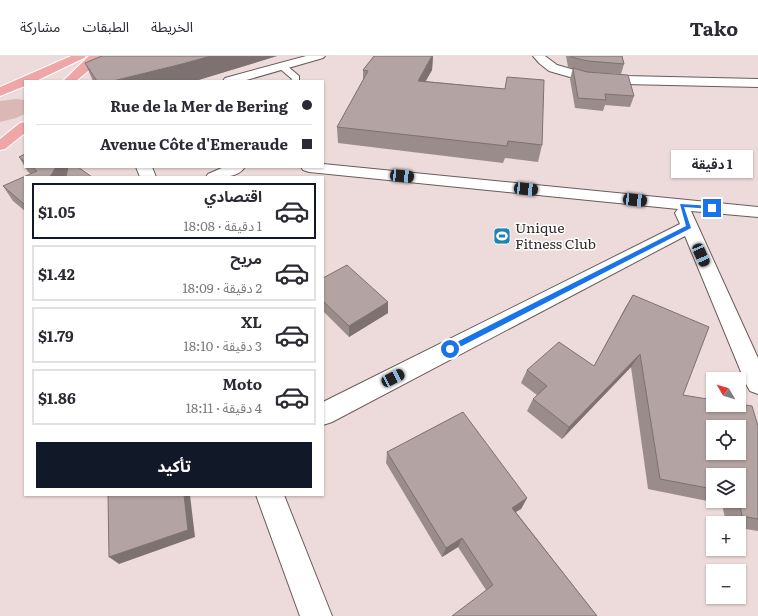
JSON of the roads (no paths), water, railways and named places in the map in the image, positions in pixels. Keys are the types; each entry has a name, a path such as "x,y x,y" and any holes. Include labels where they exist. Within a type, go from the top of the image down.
{"main road":[{"path":"27,80 80,56"},
{"path":"70,80 89,64 95,56"},
{"path":"0,93 24,81"},
{"path":"0,93 24,90"},
{"path":"0,132 24,126"},
{"path":"0,146 24,127"}],"street":[{"path":"233,80 319,56"},
{"path":"539,56 553,68 584,77 758,83"},
{"path":"216,176 236,168"},
{"path":"319,168 758,212"},
{"path":"681,205 689,227 758,384"},
{"path":"324,413 689,227"},
{"path":"270,496 316,616"}],"lane":[{"path":"282,66 296,78 296,80"}],"place":[{"name":"Unique Fitness Club","path":"502,236"}]}
